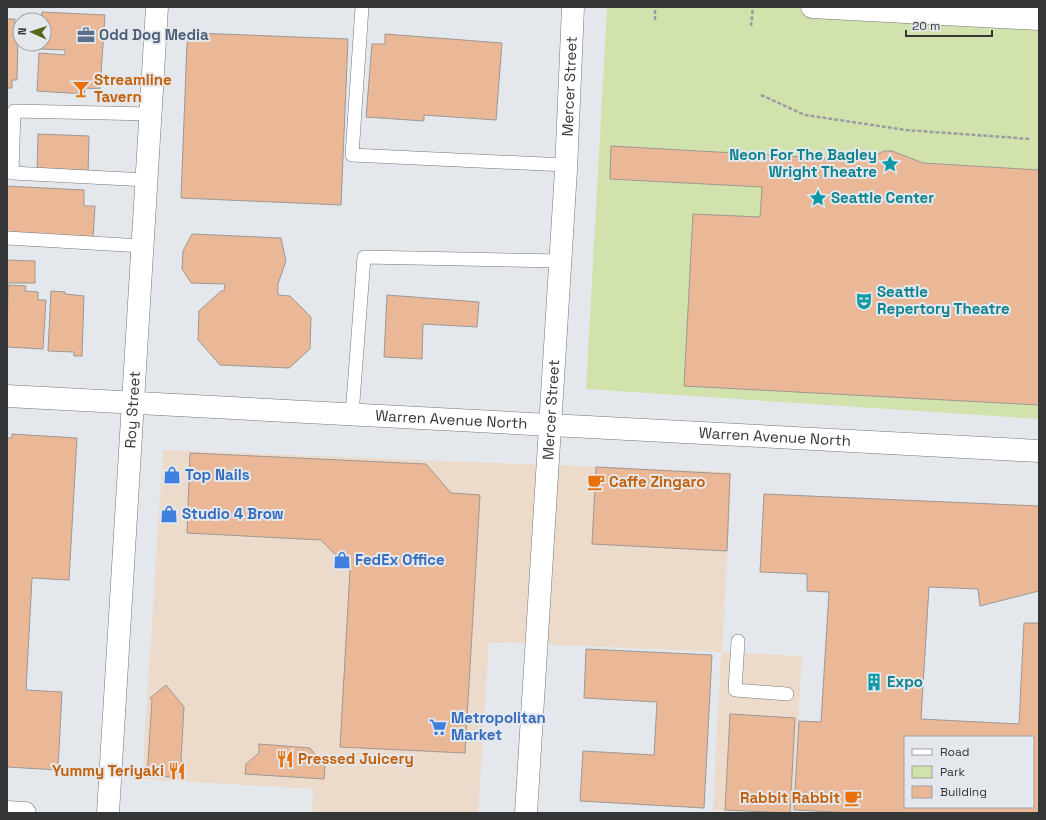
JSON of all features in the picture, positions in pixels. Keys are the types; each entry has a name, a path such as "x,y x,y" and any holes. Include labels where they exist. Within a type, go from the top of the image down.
{"street":[{"name":"Roy Street","path":"108,813 157,7"},
{"name":"Mercer Street","path":"526,813 551,425 566,165 573,7"},
{"path":"812,7 1039,19"},
{"name":"Warren Avenue North","path":"7,396 133,404 1039,451"},
{"path":"7,812 25,813"}],"lane":[{"path":"362,7 352,155 566,165"},
{"path":"147,180 12,173 14,111 150,114"},
{"path":"7,238 142,246"},
{"path":"352,415 364,257 560,261"},
{"path":"738,640 735,690 787,694"}],"path":[{"path":"655,7 655,20"},
{"path":"751,26 753,7"},
{"path":"761,95 805,115 906,130 1031,139"}],"shaded area":[{"path":"163,450 732,472 722,652 802,656 793,813 713,810 721,652 489,642 478,813 312,813 313,789 142,779"}],"green space":[{"name":"Seattle Center","path":"607,7 1039,7 1039,419 586,389"}],"building":[{"path":"52,12 105,15 100,89 85,88 84,94 37,91 39,53 65,55 65,50 52,49"},
{"path":"7,19 12,19 12,52 18,52 17,80 12,80 12,88 7,88"},
{"path":"196,33 348,39 341,205 181,198 187,43 191,36"},
{"path":"385,34 502,43 496,120 424,115 424,121 366,117 372,44 385,44"},
{"path":"38,134 89,136 88,176 37,172"},
{"name":"Seattle Repertory Theatre","path":"611,146 858,160 869,158 884,151 892,151 923,163 1039,170 1039,405 684,386 693,214 760,217 762,187 610,179"},
{"path":"7,186 84,190 84,206 95,206 93,239 7,235"},
{"path":"192,234 281,238 286,261 278,284 278,295 290,296 311,317 310,349 289,368 220,365 198,340 199,311 221,291 224,291 225,284 191,283 182,269 183,251"},
{"path":"7,260 35,261 35,283 7,283"},
{"path":"8,285 26,286 25,291 38,292 38,300 46,300 43,349 7,347"},
{"path":"51,291 84,296 82,356 74,356 74,352 48,351"},
{"path":"387,295 479,302 477,327 423,324 422,359 384,357"},
{"path":"12,434 77,438 69,580 32,578 26,690 62,692 58,770 7,767 7,438 12,438"},
{"path":"190,453 426,464 451,493 480,495 465,753 340,747 350,570 321,540 187,533"},
{"path":"596,467 730,474 727,551 592,544"},
{"name":"Expo","path":"764,494 1039,506 1039,591 980,606 978,589 929,587 921,719 1019,724 1024,623 1039,623 1039,813 853,813 794,810 799,721 821,722 829,592 807,591 807,574 760,572"},
{"path":"586,649 712,655 704,808 580,801 583,751 654,755 657,702 584,698"},
{"path":"166,685 184,707 181,760 186,765 172,778 147,775 152,701 150,698"},
{"path":"730,714 795,718 790,813 725,810"},
{"name":"Pressed Juicery","path":"259,744 310,748 325,767 324,779 245,774 246,764 259,753"}],"place":[{"name":"Odd Dog Media","path":"86,35"},
{"name":"Streamline Tavern","path":"81,89"},
{"name":"Neon For The Bagley Wright Theatre","path":"890,164"},
{"name":"Seattle Center","path":"818,198"},
{"name":"Seattle Repertory Theatre","path":"864,301"},
{"name":"Top Nails","path":"172,475"},
{"name":"Caffe Zingaro","path":"596,482"},
{"name":"Studio 4 Brow","path":"169,514"},
{"name":"FedEx Office","path":"342,560"},
{"name":"Expo","path":"874,682"},
{"name":"Metropolitan Market","path":"438,727"},
{"name":"Pressed Juicery","path":"285,759"},
{"name":"Yummy Teriyaki","path":"177,771"},
{"name":"Rabbit Rabbit","path":"853,798"}]}
